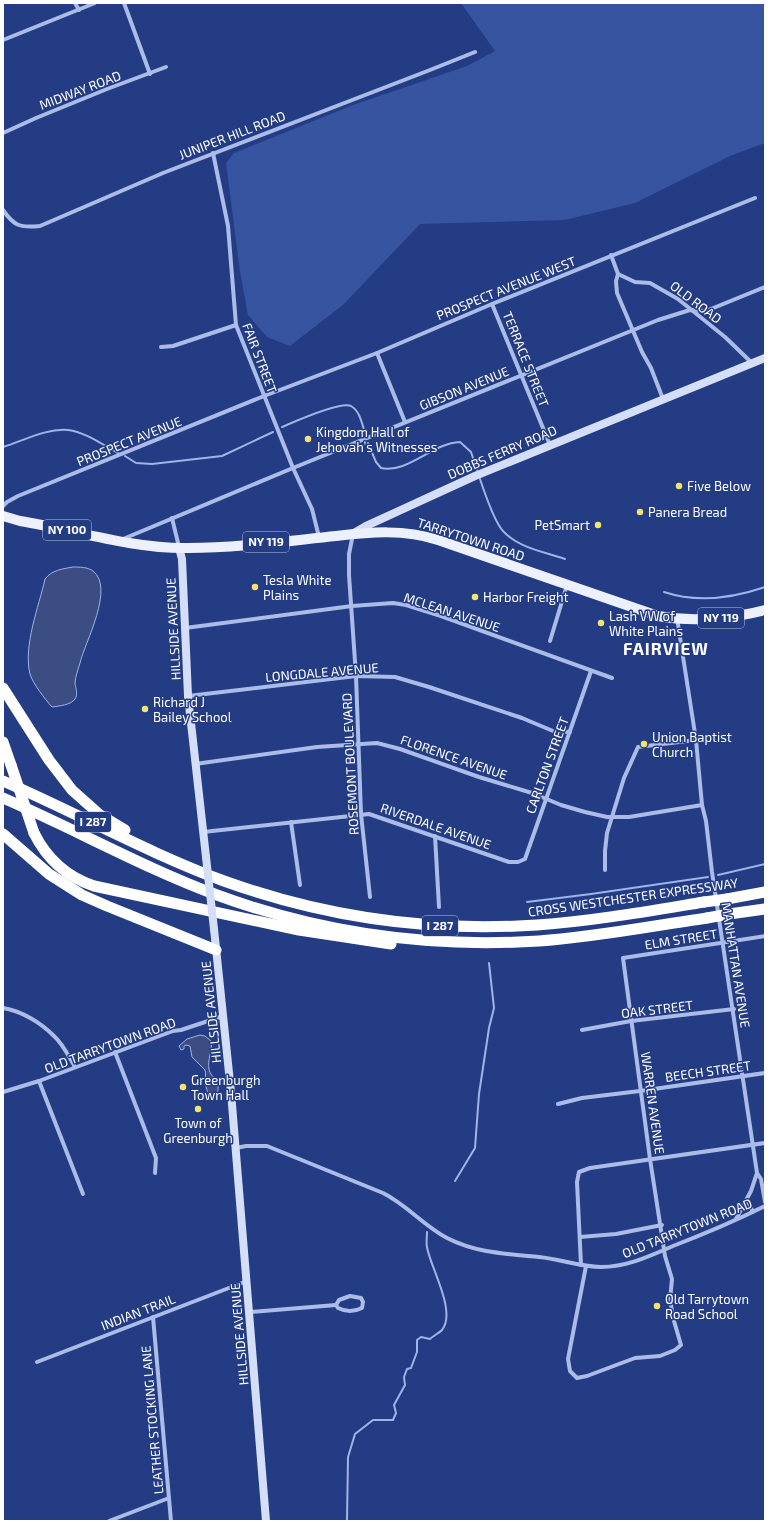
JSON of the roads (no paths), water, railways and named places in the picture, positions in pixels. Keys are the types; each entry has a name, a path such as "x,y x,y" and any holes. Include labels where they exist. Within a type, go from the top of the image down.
{"highway":[{"path":"3,688 56,770 80,798 100,815 182,864"},
{"path":"3,742 34,833 48,856 62,869 79,880 102,888 276,925 364,941 430,947 475,946 517,942"},
{"name":"CROSS WESTCHESTER EXPRESSWAY","path":"3,781 182,864 243,887 304,905 367,918 424,924 474,927 538,925 581,921 765,892"},
{"name":"I 287","path":"3,798 189,884 238,902 279,915 343,929 401,938 452,942 517,942 583,936 765,909"},
{"path":"3,834 49,874 82,894 107,906 216,950"}],"main road":[{"name":"DOBBS FERRY ROAD","path":"353,534 366,526 475,476 765,358"},
{"name":"TARRYTOWN ROAD","path":"3,516 20,521 120,541 179,548 216,547 353,534 396,532 428,537 652,614 677,618 709,619 730,617 765,610"},
{"name":"TARRYTOWN ROAD","path":"3,524 20,521"},
{"name":"HILLSIDE AVENUE","path":"179,548 182,559 188,696 224,1016 250,1312 266,1521"}],"street":[{"path":"75,3 79,10"},
{"path":"3,40 95,3"},
{"path":"124,3 150,74"},
{"name":"JUNIPER HILL ROAD","path":"3,210 8,218 22,227 40,226 213,153 475,52"},
{"name":"MIDWAY ROAD","path":"3,133 107,89 166,67"},
{"name":"FAIR STREET","path":"213,153 228,226 236,325 293,468 312,509 319,537"},
{"name":"PROSPECT AVENUE WEST","path":"264,396 377,353 611,255 755,198"},
{"path":"611,255 618,274 616,281 617,293 663,399"},
{"name":"OLD ROAD","path":"618,274 635,282 650,283 666,291 725,337 752,363"},
{"name":"GIBSON AVENUE","path":"120,541 405,422 664,318 692,310 706,312 765,287"},
{"name":"TERRACE STREET","path":"492,304 550,445"},
{"path":"160,347 174,346 236,325"},
{"path":"377,353 405,422"},
{"name":"PROSPECT AVENUE","path":"3,506 18,496 264,396"},
{"path":"172,518 179,548"},
{"name":"ROSEMONT BOULEVARD","path":"353,534 349,554 349,575 356,676 361,814 370,897"},
{"path":"550,642 567,585"},
{"name":"MCLEAN AVENUE","path":"184,628 352,606 383,603 406,605 442,616 485,633 612,678"},
{"name":"MANHATTAN AVENUE","path":"677,618 696,740 702,805 706,821 734,1010 742,1076 757,1173 761,1179 765,1202"},
{"name":"CARLTON STREET","path":"518,862 525,859 591,671"},
{"name":"LONGDALE AVENUE","path":"188,696 356,676 395,677 501,711 553,731 570,732"},
{"path":"605,870 607,834 624,778 638,747 696,740"},
{"name":"FLORENCE AVENUE","path":"195,764 317,747 377,744 400,749 585,812 607,817 629,817 702,805"},
{"name":"RIVERDALE AVENUE","path":"203,832 369,814 509,862 518,862"},
{"path":"291,822 300,884"},
{"path":"435,836 439,908"},
{"name":"ELM STREET","path":"623,958 765,936"},
{"name":"WARREN AVENUE","path":"584,1266 568,1359 570,1371 577,1378 588,1376 635,1358 660,1356 675,1350 681,1345 670,1300 672,1279 664,1250 662,1225 650,1159 623,958"},
{"path":"3,1008 10,1009 33,1019 55,1036 75,1067"},
{"name":"OAK STREET","path":"582,1030 631,1021 734,1010"},
{"name":"OLD TARRYTOWN ROAD","path":"3,1092 39,1081 173,1031 181,1030 224,1016"},
{"path":"115,1052 156,1158 155,1173"},
{"name":"BEECH STREET","path":"558,1104 582,1098 765,1073"},
{"path":"39,1081 83,1194"},
{"path":"584,1266 580,1237 577,1182 580,1172 590,1168 765,1143"},
{"name":"OLD TARRYTOWN ROAD","path":"236,1148 246,1146 267,1146 383,1193 395,1199 446,1238 466,1247 486,1252 547,1258 584,1266 601,1267 626,1265 765,1206"},
{"name":"MANHATTAN AVENUE","path":"735,1220 747,1200 757,1173"},
{"path":"747,1200 753,1212"},
{"path":"580,1237 616,1234 662,1225"},
{"name":"INDIAN TRAIL","path":"37,1362 247,1281"},
{"path":"350,1296 361,1298 363,1302 362,1308 352,1311 341,1310 336,1305 339,1300 350,1296"},
{"path":"250,1312 336,1305"},
{"name":"LEATHER STOCKING LANE","path":"153,1317 171,1521"},
{"path":"109,1521 169,1498"}],"waterway":[{"path":"282,427 327,409 345,405 351,406 357,411 365,433"},
{"path":"3,447 43,433 68,430 81,433 118,453"},
{"path":"125,456 136,463 152,464 222,456 273,432"},
{"path":"368,443 376,462 381,468 391,469 410,463 440,447 460,442 471,452 477,470"},
{"path":"480,479 494,516 505,533 525,546 565,559"},
{"path":"664,592 689,597 715,598 740,594 765,587"},
{"path":"718,875 765,864"},
{"path":"527,902 708,877"},
{"path":"455,1181 475,1148 479,1094 489,1028 494,1008 489,963"},
{"path":"347,1521 348,1457 355,1434 373,1420 393,1420 396,1413 394,1405 405,1385 404,1377 407,1369 411,1368 417,1352 417,1340 421,1337 430,1339 442,1330 446,1322 445,1301 429,1256 427,1232"}],"place":[{"name":"Kingdom Hall of Jehovah’s Witnesses","path":"308,439"},
{"name":"Five Below","path":"679,486"},
{"name":"Panera Bread","path":"640,512"},
{"name":"PetSmart","path":"598,525"},
{"name":"Tesla White Plains","path":"255,587"},
{"name":"Harbor Freight","path":"475,597"},
{"name":"Lash VW of White Plains","path":"601,623"},
{"name":"Richard J Bailey School","path":"145,709"},
{"name":"Union Baptist Church","path":"644,744"},
{"name":"Greenburgh Town Hall","path":"183,1087"},
{"name":"Town of Greenburgh","path":"198,1109"},
{"name":"Old Tarrytown Road School","path":"657,1306"}],"district":[{"name":"FAIRVIEW","path":"666,649"}]}
